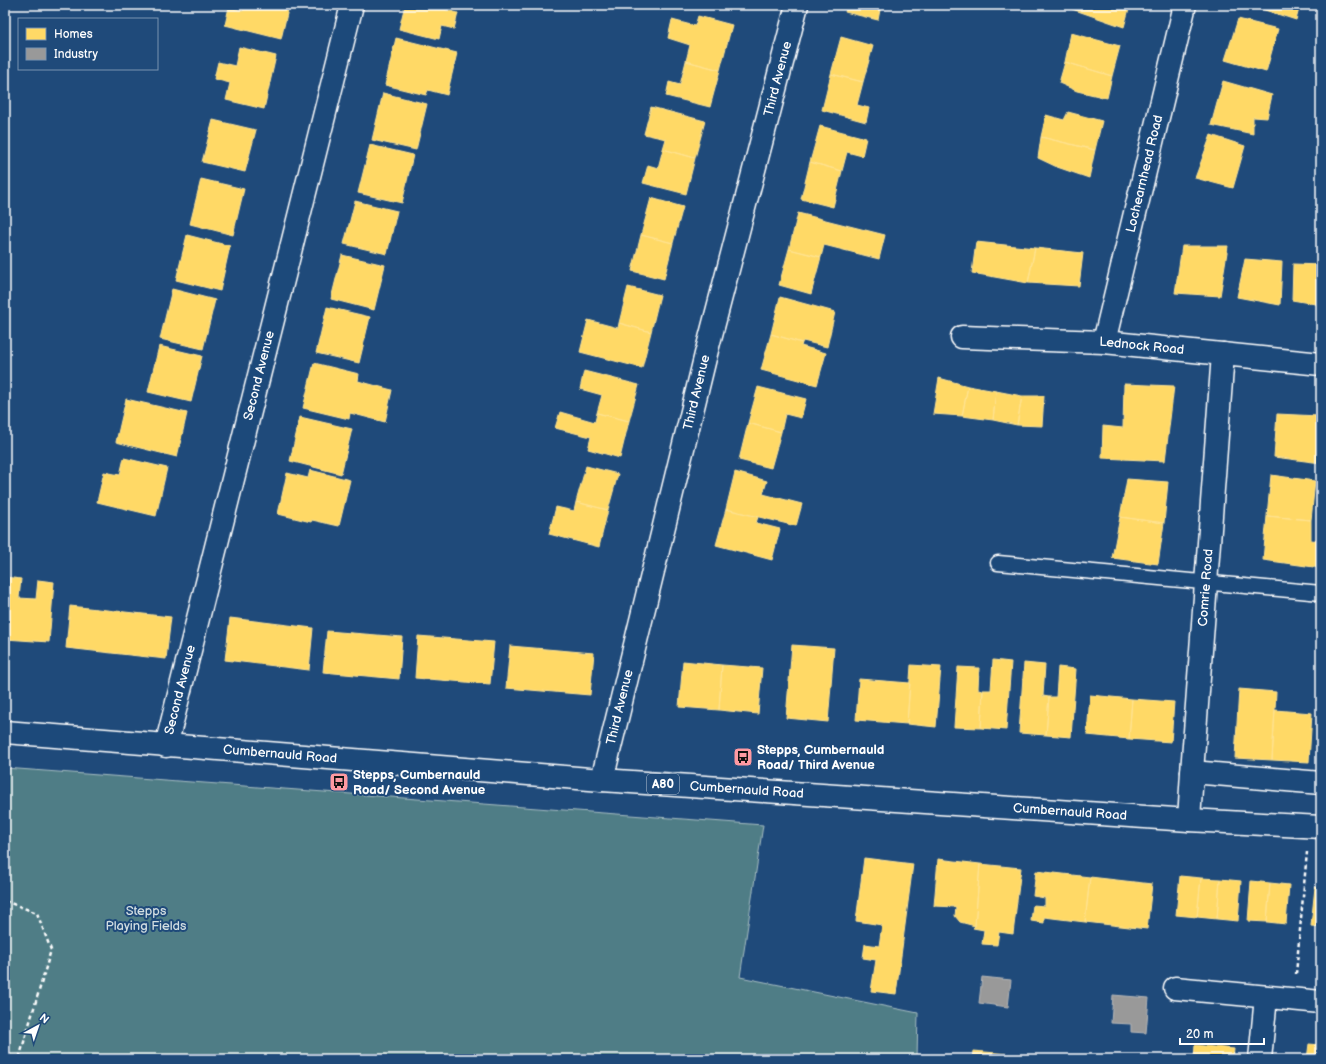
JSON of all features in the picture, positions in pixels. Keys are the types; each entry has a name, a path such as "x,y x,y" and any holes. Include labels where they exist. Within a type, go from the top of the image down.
{"street":[{"name":"Second Avenue","path":"166,746 352,5"},
{"name":"Third Avenue","path":"602,780 706,354 797,5"},
{"name":"Lochearnhead Road","path":"1104,342 1185,5"},
{"name":"Lednock Road","path":"962,336 1104,342 1321,364"},
{"name":"Comrie Road","path":"1189,820 1223,354"},
{"name":"Cumbernauld Road","path":"5,732 602,780 1189,820 1315,826"},
{"path":"1192,772 1321,783"},
{"path":"1175,988 1321,1002"},
{"path":"1260,1059 1266,997"}],"lane":[{"path":"998,563 1321,593"}],"path":[{"path":"1294,1000 1315,826"},
{"path":"5,901 37,913 51,950 19,1059"}],"green space":[{"name":"Stepps Playing Fields","path":"5,768 763,825 740,977 918,1013 917,1059 5,1059"}],"building: Homes":[{"path":"245,5 289,5 281,39 225,25 229,7 243,11"},
{"path":"405,5 447,5 446,10 458,13 454,29 442,26 439,39 399,29"},
{"path":"847,5 881,5 878,20 845,12"},
{"path":"1073,5 1130,5 1124,27 1072,9"},
{"path":"1249,5 1300,5 1296,20"},
{"path":"698,16 732,25 720,70 686,61 690,45 668,38 672,20 695,26"},
{"path":"1238,19 1278,29 1266,72 1225,60"},
{"path":"1071,33 1120,46 1112,76 1065,62"},
{"path":"841,37 873,46 863,82 831,74"},
{"path":"396,38 457,53 447,95 428,90 426,95 385,85"},
{"path":"239,47 276,56 264,109 226,100 230,83 214,79 218,62 235,66"},
{"path":"686,61 720,70 710,107 666,96 669,82 680,85"},
{"path":"1065,62 1112,76 1107,98 1077,91 1059,83"},
{"path":"831,74 863,82 857,105 869,108 866,122 822,110"},
{"path":"1223,81 1272,95 1267,118 1253,117 1253,134 1211,125"},
{"path":"383,93 427,104 416,150 372,140"},
{"path":"651,107 705,121 695,158 663,149 666,139 644,134"},
{"path":"1068,112 1102,121 1095,150 1041,137 1046,115 1064,120"},
{"path":"213,120 256,130 245,172 202,162"},
{"path":"820,126 866,138 862,156 847,152 842,171 810,162"},
{"path":"1211,135 1245,146 1233,188 1195,178"},
{"path":"1041,137 1095,150 1089,178 1057,167 1038,158"},
{"path":"370,145 413,155 402,203 358,193"},
{"path":"663,149 695,158 686,194 643,183 648,165 658,168"},
{"path":"810,162 842,171 833,207 801,199"},
{"path":"201,179 244,189 233,235 190,224"},
{"path":"651,198 683,207 673,243 641,235"},
{"path":"355,201 397,211 387,254 344,244"},
{"path":"798,213 885,235 879,259 824,245 821,257 789,249"},
{"path":"187,235 230,246 220,291 176,280"},
{"path":"641,235 673,243 664,279 632,271"},
{"path":"976,242 1035,248 1028,283 972,273"},
{"path":"1182,246 1228,246 1220,296 1175,293"},
{"path":"1035,248 1083,253 1079,286 1028,283"},
{"path":"789,249 821,257 811,294 779,285"},
{"path":"342,255 385,265 374,310 331,299"},
{"path":"1245,259 1282,262 1280,305 1237,297"},
{"path":"1293,264 1321,265 1321,305 1292,300"},
{"path":"628,287 660,295 651,332 619,323"},
{"path":"172,289 215,300 203,349 160,339"},
{"path":"780,297 835,312 827,347 803,341 802,343 771,334"},
{"path":"327,307 370,317 359,363 316,353"},
{"path":"588,320 618,328 619,323 651,332 642,368 580,352"},
{"path":"771,334 802,343 801,346 826,353 817,385 761,370"},
{"path":"159,346 202,356 191,402 148,392"},
{"path":"314,363 359,374 358,381 392,390 385,422 350,413 349,419 303,408"},
{"path":"584,371 639,385 629,421 597,413 602,395 580,389"},
{"path":"939,378 968,386 962,416 933,414"},
{"path":"1124,384 1174,386 1165,461 1102,458 1103,426 1123,428"},
{"path":"968,386 996,391 993,420 962,416"},
{"path":"758,387 806,399 801,418 785,414 781,432 748,423"},
{"path":"996,391 1022,396 1017,425 993,420"},
{"path":"1022,396 1044,396 1042,426 1017,425"},
{"path":"126,399 187,413 177,457 116,442"},
{"path":"560,412 595,422 597,413 629,421 620,458 588,449 591,437 555,428"},
{"path":"1277,414 1319,416 1321,463 1274,457"},
{"path":"300,417 352,429 341,474 290,461"},
{"path":"748,423 781,432 771,468 739,460"},
{"path":"124,458 167,468 156,516 97,502 104,472 120,475"},
{"path":"586,466 618,474 608,510 576,502"},
{"path":"310,470 350,480 339,526 312,520 311,522 278,514 287,473 308,478"},
{"path":"735,472 767,481 763,494 802,504 796,526 726,509"},
{"path":"1271,475 1315,481 1311,520 1267,516"},
{"path":"1127,479 1168,482 1164,523 1120,517"},
{"path":"576,502 608,510 599,547 549,534 556,507 574,511"},
{"path":"726,509 758,517 756,523 780,529 772,560 716,545"},
{"path":"1267,516 1311,520 1311,540 1321,541 1321,568 1263,560"},
{"path":"1120,517 1164,523 1158,564 1112,558"},
{"path":"5,577 21,579 19,598 36,599 38,580 54,582 49,642 5,639"},
{"path":"70,606 171,617 166,659 66,648"},
{"path":"230,618 313,628 309,670 225,660"},
{"path":"327,631 402,637 399,679 323,672"},
{"path":"418,636 494,642 490,684 415,678"},
{"path":"792,645 834,648 828,722 786,718"},
{"path":"510,646 594,653 590,695 506,688"},
{"path":"993,660 1011,662 1006,730 981,728 983,690 991,690"},
{"path":"683,661 722,665 719,710 679,707"},
{"path":"1024,663 1045,665 1043,696 1049,697 1046,735 1019,733"},
{"path":"722,665 762,668 758,714 719,710"},
{"path":"911,665 941,667 936,727 907,724"},
{"path":"958,667 979,668 978,689 983,690 981,728 954,727"},
{"path":"1058,667 1076,669 1071,737 1046,735 1049,697 1056,697"},
{"path":"859,679 910,683 907,724 856,720"},
{"path":"1239,689 1276,692 1272,760 1235,758"},
{"path":"1090,695 1132,699 1129,739 1087,735"},
{"path":"1132,699 1174,702 1171,742 1129,739"},
{"path":"1275,710 1312,713 1309,762 1272,760"},
{"path":"864,858 913,864 896,994 871,991 876,960 863,958 865,944 879,946 882,925 856,921"},
{"path":"938,859 980,864 975,926 960,922 955,916 956,907 934,906"},
{"path":"980,864 1021,868 1013,934 999,932 997,945 982,944 984,930 973,928 975,926"},
{"path":"1036,871 1090,877 1085,922 1044,917 1044,923 1031,921 1033,905 1045,906 1045,898 1033,896"},
{"path":"1180,876 1201,878 1197,917 1176,915"},
{"path":"1090,877 1152,884 1147,929 1085,922"},
{"path":"1201,878 1220,879 1217,919 1197,917"},
{"path":"1220,879 1241,881 1238,921 1217,919"},
{"path":"1251,881 1270,883 1267,922 1248,921"},
{"path":"1270,883 1289,885 1286,924 1267,922"},
{"path":"1315,887 1321,888 1321,927 1311,926"},
{"path":"1309,1044 1321,1045 1321,1059 1307,1059"},
{"path":"1195,1045 1234,1049 1233,1059 1194,1059"},
{"path":"973,1051 1008,1054 1008,1059 972,1059"}],"building: Industry":[{"path":"982,977 1011,980 1008,1007 979,1003"},
{"path":"1113,995 1149,998 1146,1033 1131,1032 1131,1024 1111,1023"}],"place":[{"name":"Stepps, Cumbernauld Road/ Third Avenue","path":"743,757"},
{"name":"Stepps, Cumbernauld Road/ Second Avenue","path":"339,782"}]}
